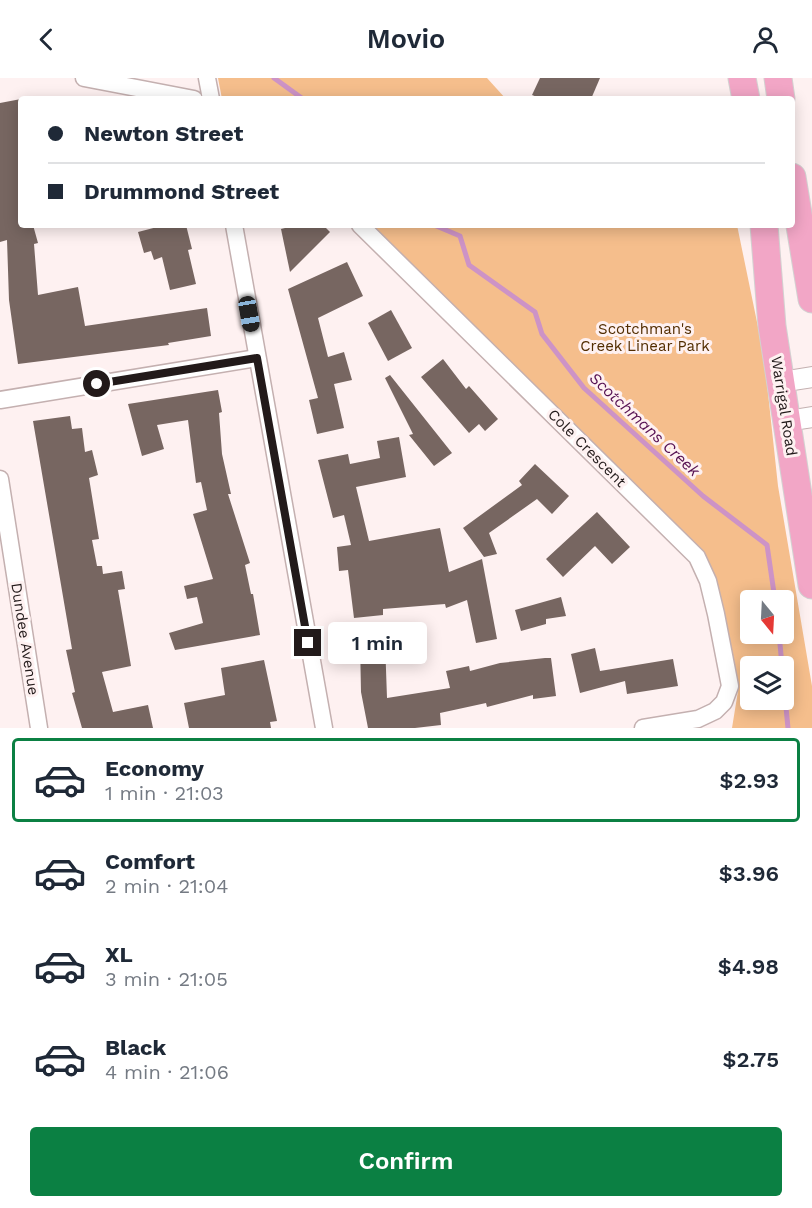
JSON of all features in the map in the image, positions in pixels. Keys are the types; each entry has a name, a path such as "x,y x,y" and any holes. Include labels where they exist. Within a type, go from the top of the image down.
{"highway":[{"path":"742,78 745,96"},
{"path":"778,78 781,96"},
{"path":"795,195 812,299"},
{"name":"Warrigal Road","path":"764,228 772,326 781,382 799,419 812,585"}],"street":[{"path":"84,78 178,96"},
{"path":"207,78 210,96"},
{"path":"235,228 324,728"},
{"name":"Cole Crescent","path":"363,228 697,557 711,592 730,686 724,702 715,711 698,719 643,728"},
{"path":"0,400 257,358"},
{"path":"781,382 812,377"},
{"name":"Dundee Avenue","path":"0,479 39,728"}],"green space":[{"path":"218,78 487,78 503,96 221,96"},
{"name":"Scotchman's Creek Linear Park","path":"376,228 738,228 764,356 778,486 812,686 812,728 732,728 738,691 710,564"}],"building":[{"path":"540,78 600,78 592,96 532,95"},
{"path":"18,100 18,228 34,228 38,243 34,244 38,295 78,287 85,326 207,308 211,336 168,343 169,345 18,364 9,300 7,240 0,242 0,103"},
{"path":"153,228 187,228 192,249 188,250 196,284 170,290 162,257 154,260 151,251 144,253 138,232"},
{"path":"326,228 330,232 290,272 281,229"},
{"path":"347,262 363,296 318,318 328,357 344,352 352,380 334,384 344,428 317,434 309,400 318,398 288,289"},
{"path":"391,310 412,348 388,361 368,323"},
{"path":"443,359 466,389 469,386 498,419 485,431 479,424 469,433 421,377"},
{"path":"390,375 452,453 434,466 409,435 413,434 385,378"},
{"path":"218,390 222,412 219,413 222,454 231,494 228,494 250,563 245,565 260,635 175,650 169,633 203,623 197,597 187,599 184,586 213,579 193,514 207,510 201,482 196,483 188,420 157,425 164,449 142,456 128,404"},
{"path":"70,416 72,429 82,428 85,452 92,450 98,475 89,478 99,539 92,540 97,566 102,566 103,574 122,571 125,589 118,590 131,666 102,672 113,712 148,705 153,728 82,728 72,693 75,692 66,650 72,649 33,421"},
{"path":"399,437 406,477 356,487 369,541 440,528 449,572 482,559 497,639 476,643 467,600 446,608 445,604 383,609 383,615 354,618 348,570 339,571 337,547 351,545 344,515 333,518 318,460 348,454 350,464 380,458 377,441"},
{"path":"535,464 569,496 552,514 537,499 489,533 497,554 484,557 463,528 522,485 519,481"},
{"path":"597,512 630,547 612,564 595,546 563,577 546,559"},
{"path":"561,597 566,616 546,619 546,624 521,631 515,610"},
{"path":"385,641 387,698 450,688 446,671 469,666 470,671 500,663 545,658 551,658 556,696 533,699 533,695 487,707 486,703 440,713 441,725 415,728 368,728 361,692 360,642"},
{"path":"595,648 600,671 673,659 678,686 627,694 625,681 580,693 571,654"},
{"path":"264,660 277,721 270,722 271,728 189,728 184,703 225,695 221,668"}],"waterway":[{"name":"Scotchmans Creek","path":"274,78 299,96"},
{"name":"Scotchmans Creek","path":"441,228 460,236 469,265 535,312 542,334 584,388 703,496 767,545 774,590"},
{"name":"Scotchmans Creek","path":"780,644 781,656"},
{"name":"Scotchmans Creek","path":"786,710 788,728"}],"route":[{"path":"97,384 257,358 308,643"}]}
